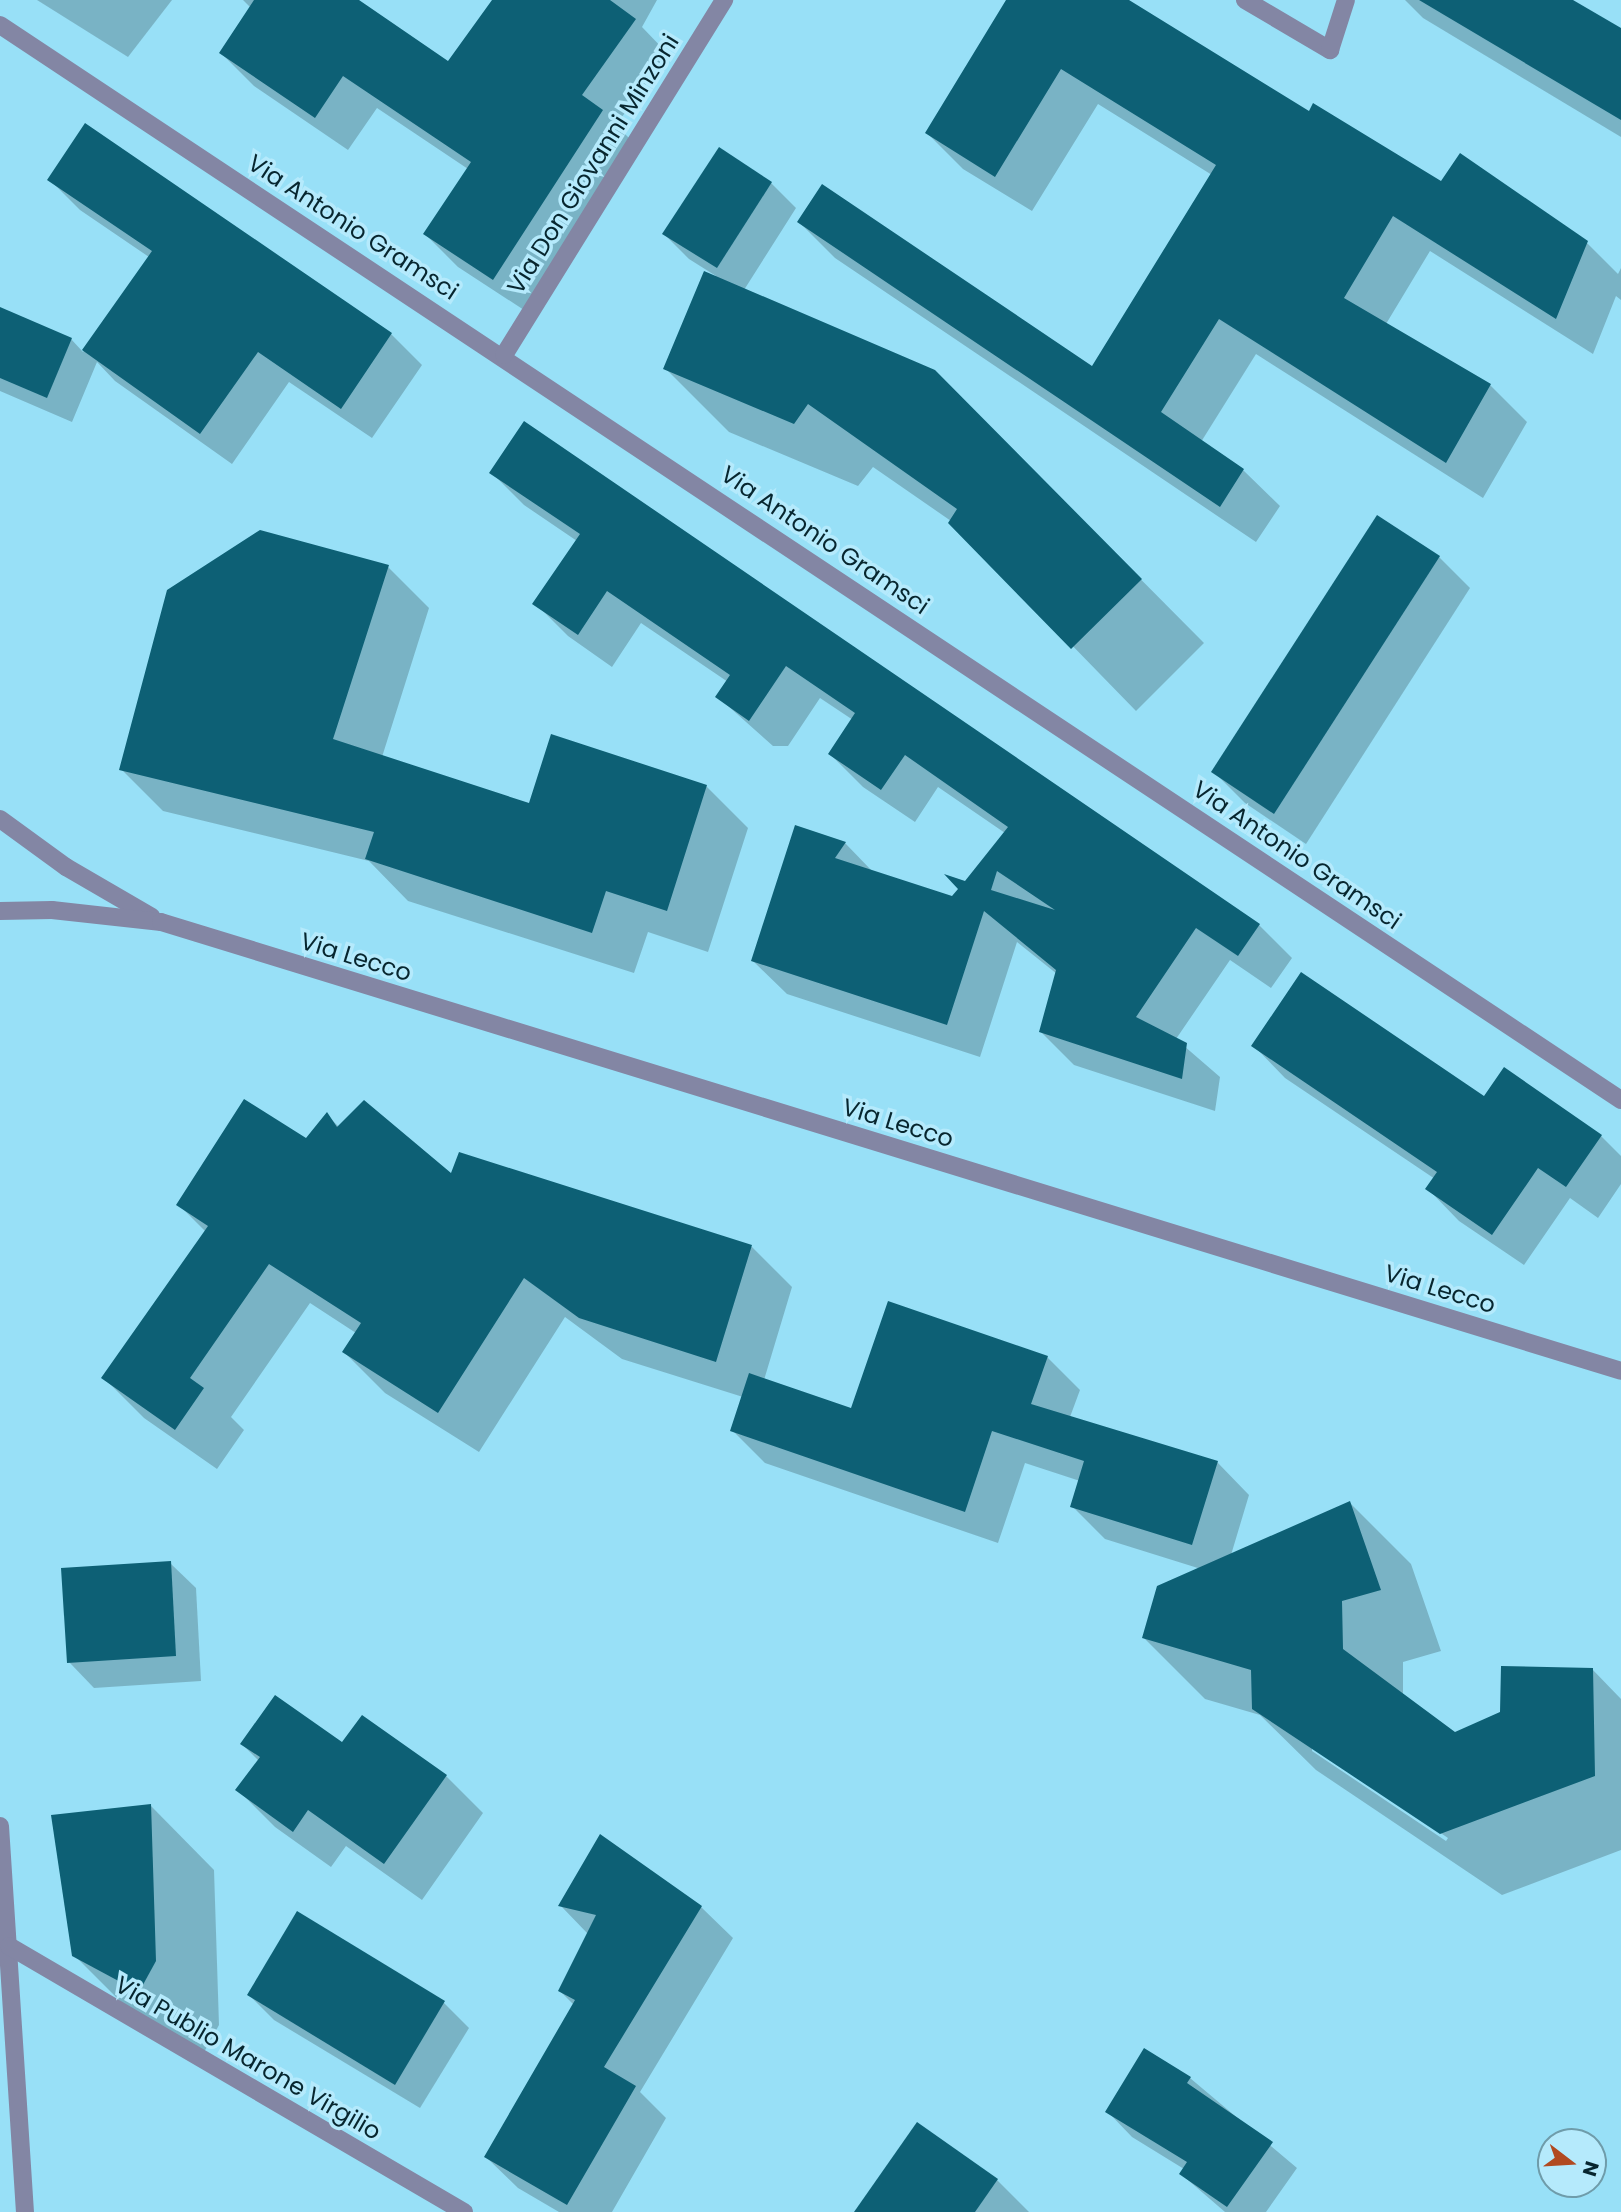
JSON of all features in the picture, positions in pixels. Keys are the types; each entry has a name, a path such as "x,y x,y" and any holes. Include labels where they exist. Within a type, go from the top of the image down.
{"street":[{"name":"Via Don Giovanni Minzoni","path":"504,355 724,0"},
{"path":"1245,0 1329,50 1346,0"},
{"name":"Via Antonio Gramsci","path":"0,25 504,355 1621,1100"},
{"name":"Via Lecco","path":"0,819 66,867 161,922"},
{"name":"Via Lecco","path":"0,911 52,910 161,922 1621,1371"},
{"path":"0,1826 25,2212"},
{"name":"Via Publio Marone Virgilio","path":"9,1946 464,2212"}],"building":[{"path":"254,0 359,0 448,61 492,0 610,0 636,19 582,95 603,110 493,280 423,234 471,162 343,76 315,118 219,53"},
{"path":"1006,0 1129,0 1309,111 1313,103 1441,181 1460,153 1588,241 1556,319 1393,216 1344,298 1491,384 1446,463 1219,319 1161,412 1244,469 1220,507 797,222 822,184 1092,366 1216,165 1061,69 995,177 925,133"},
{"path":"1419,0 1573,0 1621,28 1621,120"},
{"path":"85,123 392,333 341,409 258,352 200,434 82,350 152,251 47,180"},
{"path":"719,147 772,182 717,268 662,234"},
{"path":"704,271 935,370 1142,579 1071,649 948,523 957,509 808,404 794,424 663,369"},
{"path":"0,307 72,338 47,398 0,378"},
{"path":"524,421 1260,924 1238,956 1196,928 1136,1017 1187,1043 1182,1079 1039,1032 1056,970 984,911 947,1025 751,961 795,825 846,842 835,858 952,896 958,889 944,874 965,881 1008,827 905,755 881,790 828,754 855,713 786,666 749,721 715,697 730,675 607,591 578,635 532,604 580,534 489,473","holes":["997,871 1055,910 991,890"]},
{"path":"1377,515 1440,556 1274,814 1211,772"},
{"path":"260,530 389,565 333,739 529,803 551,734 707,785 667,911 606,891 592,933 365,859 374,832 119,770 167,590"},
{"path":"1301,972 1484,1096 1504,1067 1602,1135 1566,1187 1538,1168 1492,1235 1425,1189 1437,1172 1251,1046"},
{"path":"244,1099 306,1138 327,1112 337,1127 364,1100 451,1173 459,1152 752,1245 716,1362 579,1318 524,1278 438,1413 342,1352 361,1323 269,1264 190,1378 204,1388 175,1430 101,1378 208,1226 176,1205"},
{"path":"888,1301 1048,1356 1031,1404 1218,1461 1192,1545 1070,1507 1084,1461 992,1431 965,1512 730,1431 749,1373 851,1408"},
{"path":"1350,1501 1381,1590 1342,1601 1343,1649 1455,1732 1500,1712 1501,1666 1593,1668 1595,1776 1440,1834 1252,1709 1251,1670 1142,1638 1157,1586"},
{"path":"171,1561 176,1656 67,1663 61,1568"},
{"path":"275,1695 342,1742 362,1715 447,1775 384,1864 308,1810 293,1832 235,1790 260,1757 240,1744"},
{"path":"151,1804 156,1961 139,1992 72,1956 51,1815"},
{"path":"600,1834 702,1906 604,2067 636,2086 567,2205 484,2157 575,2000 558,1991 596,1915 558,1906"},
{"path":"297,1911 445,2001 395,2085 247,1995"},
{"path":"1144,2048 1191,2077 1187,2083 1273,2142 1227,2207 1179,2174 1187,2162 1105,2112"},
{"path":"917,2122 998,2179 975,2212 854,2212"}]}
